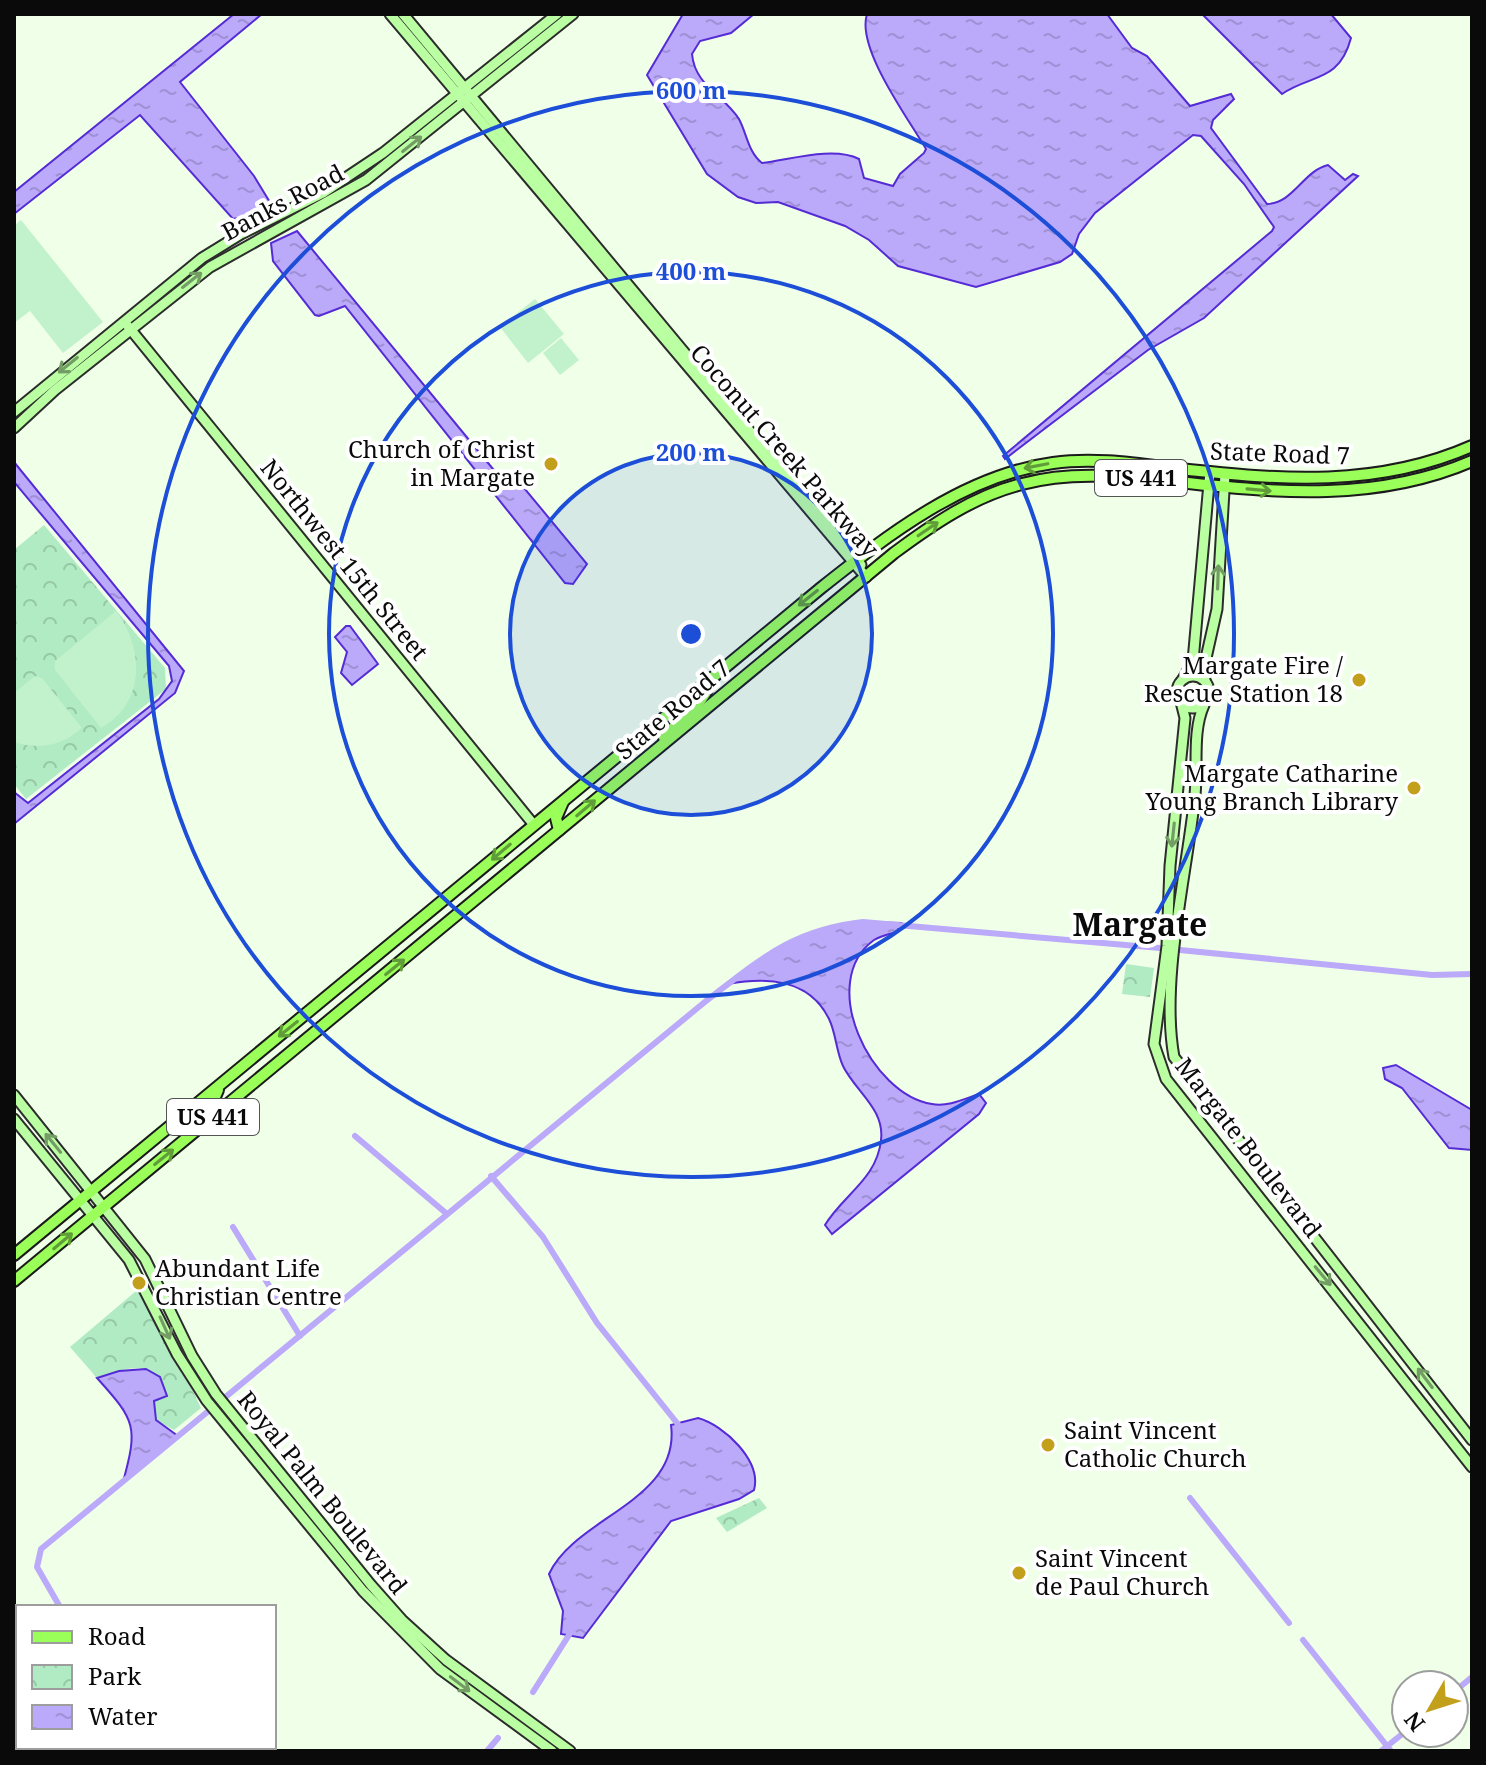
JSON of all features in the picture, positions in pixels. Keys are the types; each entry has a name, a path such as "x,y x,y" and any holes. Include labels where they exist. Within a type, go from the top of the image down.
{"main road":[{"name":"State Road 7","path":"14,1255 854,561 940,504 989,480 1037,466 1085,461 1319,480 1405,469 1472,446"},
{"path":"1062,476 1070,467 1085,461"},
{"name":"State Road 7","path":"14,1281 866,577 916,537 967,506 1003,489 1062,476 1108,475 1312,493 1374,489 1423,478 1472,461"},
{"path":"1374,489 1381,480 1401,476 1405,469"},
{"path":"722,695 720,682 733,660"},
{"path":"656,750 676,721 705,697 709,679"},
{"path":"559,830 556,818 564,800"},
{"path":"526,857 536,840 534,825"},
{"path":"209,1121 208,1113 220,1085"}],"street":[{"name":"Coconut Creek Parkway","path":"390,14 464,95 739,417 866,577"},
{"name":"Coconut Creek Parkway","path":"403,14 464,95 726,415 854,561"},
{"name":"Banks Road","path":"14,428 131,329 228,254 317,210 366,180 557,14"},
{"name":"Banks Road","path":"14,412 202,258 323,193 383,153 573,14"},
{"name":"Northwest 15th Street","path":"124,321 534,825"},
{"path":"726,415 739,417"},
{"path":"1210,472 1193,661 1177,688 1181,702 1194,708 1204,705 1210,695 1204,667 1217,609 1225,474"},
{"path":"1202,538 1212,532 1219,547"},
{"path":"1183,679 1195,675 1205,681"},
{"name":"Margate Boulevard","path":"1181,702 1185,718 1169,873 1167,946 1154,1044 1158,1064 1166,1079 1472,1467"},
{"name":"Margate Boulevard","path":"1204,705 1197,724 1197,774 1174,949 1171,1039 1174,1057 1472,1440"},
{"name":"Royal Palm Boulevard","path":"14,1095 152,1270 212,1397"},
{"name":"Royal Palm Boulevard","path":"14,1119 94,1215 139,1278 172,1344 323,1544 400,1631 460,1685 552,1751"},
{"name":"Royal Palm Boulevard","path":"223,1412 402,1620 446,1660 570,1751"}],"green space":[{"path":"21,220 103,322 63,353 30,311 14,323 14,226"},
{"path":"535,299 564,334 528,363 500,327"},
{"path":"561,338 579,360 560,375 543,353"},
{"path":"44,525 165,668 166,689 26,799 14,784 14,550"},
{"path":"116,611 132,641 136,674 126,704 116,717 101,728 55,670 55,661"},
{"path":"35,676 42,678 82,728 50,745 32,746 14,742 14,693"},
{"path":"1126,964 1154,968 1150,997 1122,994"},
{"path":"142,1286 201,1408 174,1430 156,1420 154,1402 167,1395 155,1375 139,1368 97,1378 70,1347"},
{"path":"759,1498 767,1508 727,1532 716,1518"}],"water":[{"path":"234,14 262,14 180,82 254,176 271,204 254,215 233,219 140,115 14,214 14,192"},
{"path":"683,14 754,14 731,33 700,41 692,54 698,74 733,110 757,159 762,163 811,155 848,155 859,159 864,178 893,186 900,174 924,153 926,149 876,63 869,45 867,14 1107,14 1132,48 1147,56 1190,106 1231,94 1234,99 1213,120 1211,128 1267,204 1292,193 1312,173 1328,165 1345,180 1353,174 1358,176 1204,318 1148,350 1005,459 1003,456 1272,231 1274,227 1244,184 1201,136 1193,135 1095,213 1079,234 1072,254 1060,262 976,287 898,266 869,240 845,226 778,202 756,203 738,197 707,174 647,75"},
{"path":"1202,14 1331,14 1351,38 1346,53 1332,70 1282,94"},
{"path":"297,231 493,469 502,477 515,477 587,564 573,584 565,583 345,306 315,315 273,261 271,243"},
{"path":"14,462 184,671 175,693 14,824 14,792 28,803 159,699 172,681 169,666 14,482"},
{"path":"350,626 378,664 352,685 341,673 347,652 335,637"},
{"path":"863,922 901,923 897,932 874,940 857,959 850,982 851,1008 858,1034 872,1059 889,1080 910,1096 938,1105 979,1094 986,1103 979,1114 832,1234 825,1225 866,1176 878,1154 881,1129 878,1119 843,1066 829,1019 810,995 798,988 771,981 728,984 775,950 806,935"},
{"path":"1396,1065 1472,1110 1472,1150 1449,1148 1402,1088 1385,1079 1383,1068"},
{"path":"146,1369 160,1377 167,1396 154,1401 156,1420 178,1436 123,1482 131,1449 130,1426 120,1405 97,1378 119,1371"},
{"path":"698,1418 719,1428 747,1456 755,1479 754,1490 739,1499 671,1521 583,1638 561,1634 563,1611 549,1574 562,1554 580,1537 644,1491 660,1472 670,1451 671,1425"}],"waterway":[{"path":"59,1605 37,1567 41,1549 706,1001 778,949 816,932 863,922 1160,948"},
{"path":"1180,950 1432,975 1472,974"},
{"path":"355,1136 447,1214"},
{"path":"491,1176 543,1237 597,1323 681,1428"},
{"path":"233,1227 300,1336"},
{"path":"1190,1498 1289,1623"},
{"path":"533,1692 574,1627"},
{"path":"1303,1640 1391,1751"},
{"path":"487,1751 498,1738"},
{"path":"1381,1751 1390,1744"}],"place":[{"name":"Church of Christ in Margate","path":"551,464"},
{"name":"Margate Fire / Rescue Station 18","path":"1359,680"},
{"name":"Margate Catharine Young Branch Library","path":"1414,788"},
{"name":"Abundant Life Christian Centre","path":"139,1283"},
{"name":"Saint Vincent Catholic Church","path":"1048,1445"},
{"name":"Saint Vincent de Paul Church","path":"1019,1573"}],"district":[{"name":"Margate","path":"1140,925"}]}
